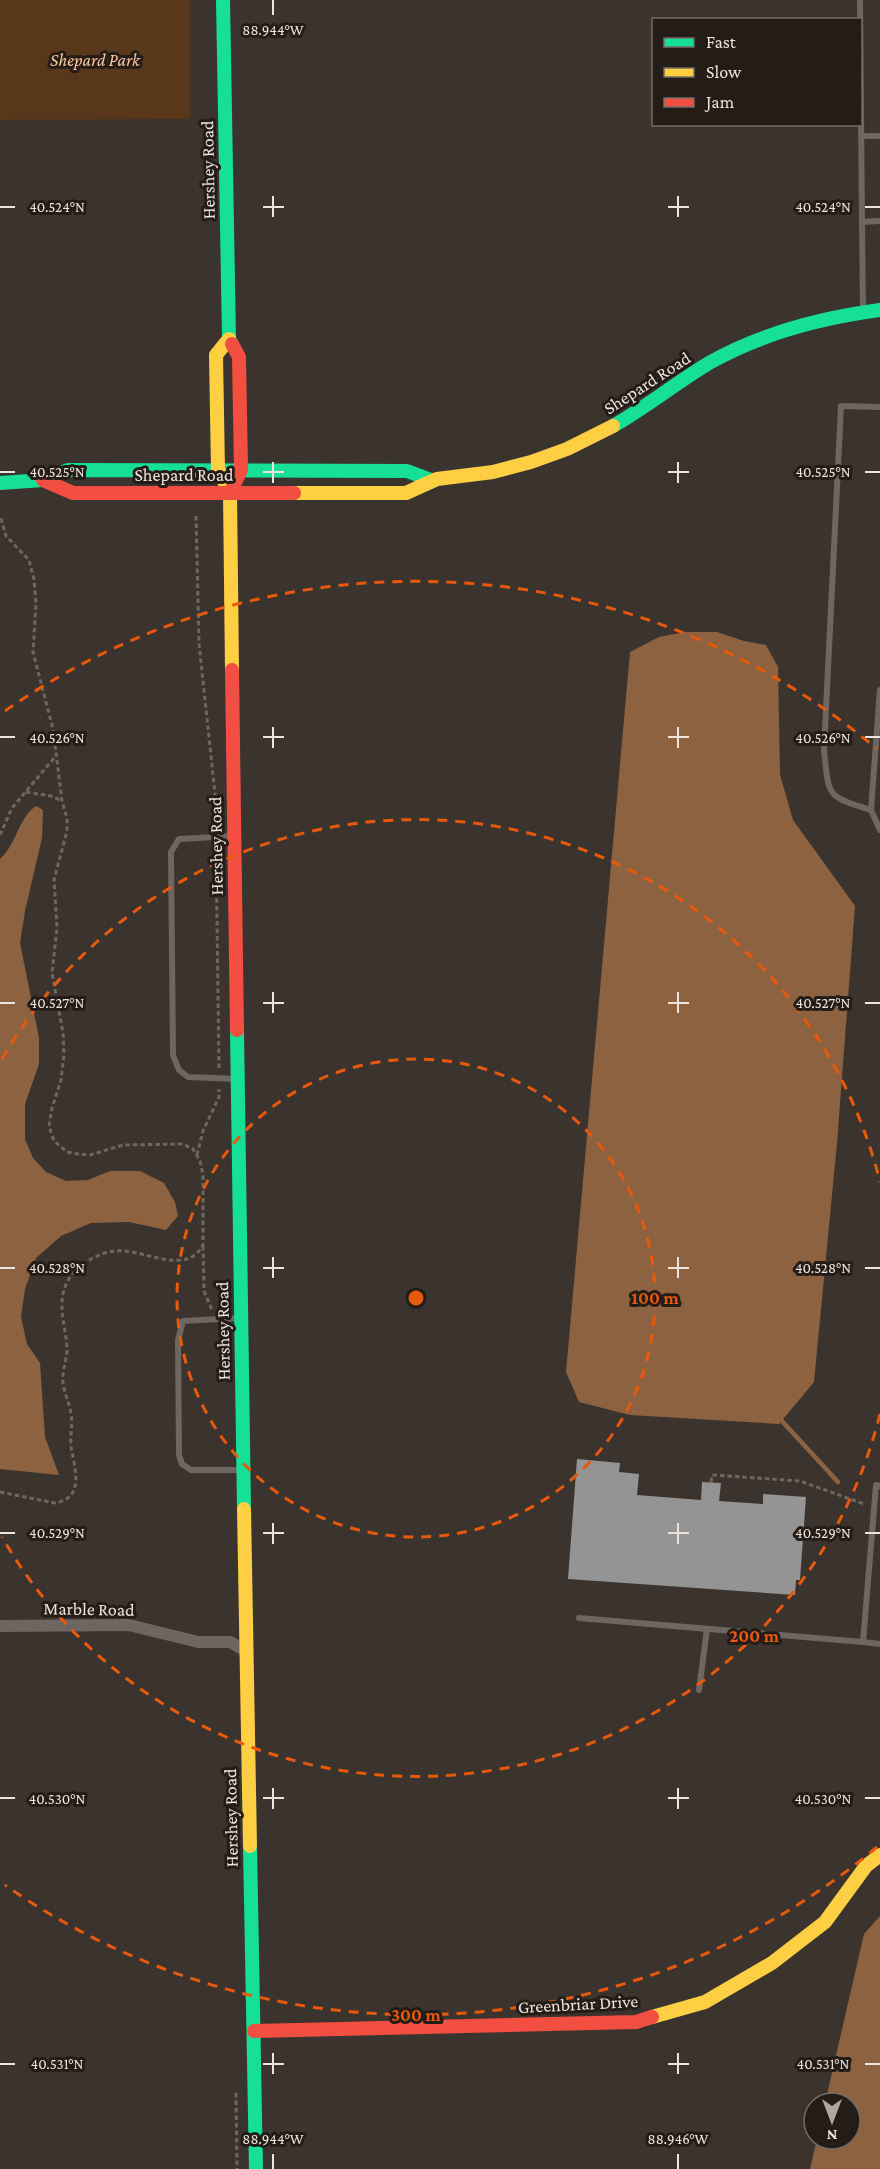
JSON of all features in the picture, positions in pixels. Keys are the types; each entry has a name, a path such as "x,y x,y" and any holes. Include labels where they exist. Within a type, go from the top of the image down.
{"street":[{"name":"Hershey Road","path":"223,0 228,339 239,357 242,470 230,493"},
{"name":"Shepard Road","path":"43,480 73,493 406,493 432,480 492,472 556,454 605,432 631,417 688,376 745,346 792,327 831,316 880,310"},
{"name":"Hershey Road","path":"228,339 216,355 218,470 230,493 243,1470 256,2169"},
{"name":"Shepard Road","path":"0,483 43,480 68,470 407,471 432,480"},
{"name":"Marble Road","path":"0,1626 129,1625 198,1642 230,1642 246,1651"},
{"name":"Greenbriar Drive","path":"254,2031 636,2022 705,2002 772,1963 825,1922 866,1866 880,1855"}],"lane":[{"path":"860,0 860,18"},
{"path":"862,126 863,311"},
{"path":"862,136 880,136"},
{"path":"862,222 880,221"},
{"path":"872,810 840,800 828,787 824,750 841,406 880,407"},
{"path":"880,690 872,810 880,830"},
{"path":"234,836 178,839 171,852 173,1055 178,1070 188,1077 237,1079"},
{"path":"241,1318 183,1321 178,1340 178,1455 182,1464 191,1470 243,1470"},
{"path":"863,1642 873,1507 876,1485 880,1486"},
{"path":"579,1618 880,1644"},
{"path":"699,1690 707,1629"}],"path":[{"path":"0,1492 55,1503 64,1501 73,1493 76,1471 71,1442 71,1413 63,1384 67,1351 61,1302 65,1285 77,1268 92,1257 122,1251 142,1253 175,1262 190,1258 203,1245 203,1175 200,1161 193,1149 183,1144 123,1145 90,1155 78,1154 67,1152 54,1141 49,1126 61,1080 64,1055 63,1033 52,973 57,928 54,880 67,831 67,818 55,757 53,729 33,652 36,604 34,579 29,561 6,536 2,518"},
{"path":"0,835 12,808 55,757"},
{"path":"26,792 51,796 62,801"},
{"path":"711,1482 712,1475 800,1481 873,1507"}],"green space":[{"name":"Shepard Park","path":"0,0 190,0 190,119 0,120"}],"shaded area":[{"path":"685,632 717,632 766,645 778,667 780,775 793,820 855,906 837,1143 814,1382 779,1424 630,1415 579,1402 566,1372 630,652 659,637"},
{"path":"36,806 43,810 42,838 20,943 39,1038 39,1064 25,1104 25,1139 33,1158 46,1172 66,1181 88,1180 110,1171 140,1171 164,1183 175,1202 178,1216 166,1230 129,1222 91,1223 61,1236 36,1258 25,1289 21,1317 27,1344 40,1363 45,1437 59,1475 0,1469 0,859 6,853 25,817"},
{"path":"880,1916 880,2169 810,2169 814,2151 862,2151 862,2091 828,2091 864,1934"}],"building":[{"path":"577,1459 620,1463 619,1472 639,1474 637,1495 701,1500 702,1482 721,1483 719,1501 763,1504 763,1494 806,1497 800,1580 796,1580 795,1595 568,1579"}],"waterway":[{"path":"782,1421 838,1482"}],"traffic: fast":[{"path":"223,0 229,339 232,344"},
{"path":"613,426 729,352 792,328 835,317 880,310"},
{"path":"0,483 43,480 68,470 407,471 431,480"},
{"path":"237,1030 244,1509"},
{"path":"250,1846 256,2169"}],"traffic: slow":[{"path":"229,339 216,355 218,470 230,493 232,670"},
{"path":"294,493 406,493 437,479 493,472 531,462 567,449 613,426"},
{"path":"244,1509 250,1846"},
{"path":"652,2017 705,2002 772,1963 825,1922 866,1866 880,1855"}],"traffic: jam":[{"path":"230,493 241,470 239,357 232,344"},
{"path":"43,480 73,493 294,493"},
{"path":"232,670 237,1030"},
{"path":"254,2031 636,2022 652,2017"}]}
